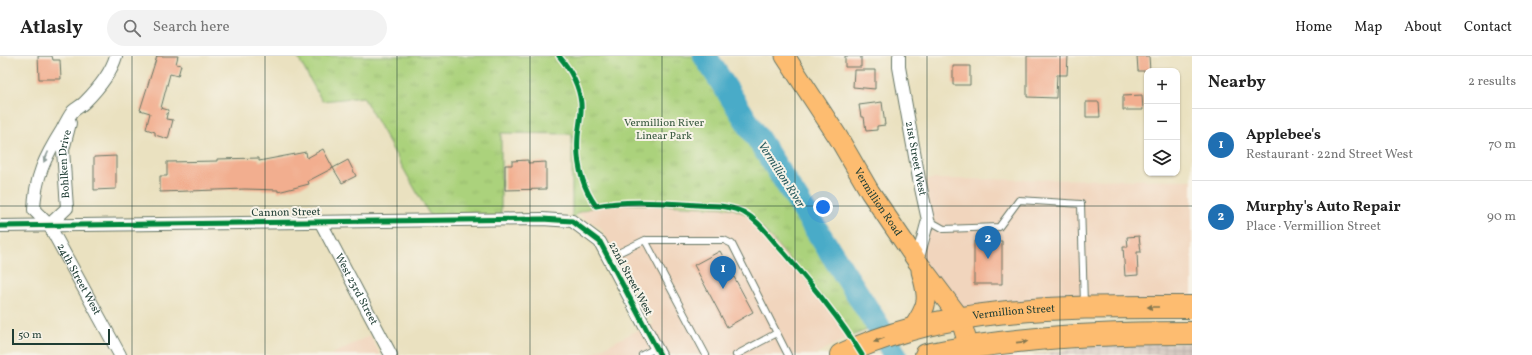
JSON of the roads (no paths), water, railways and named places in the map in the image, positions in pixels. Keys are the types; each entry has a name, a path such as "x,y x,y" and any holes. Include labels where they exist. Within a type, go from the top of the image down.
{"highway":[{"name":"Vermillion Street","path":"843,354 913,328 960,318 1027,310 1192,307"},
{"path":"926,355 969,347 1122,333 1192,333"}],"main road":[{"name":"Vermillion Road","path":"785,56 838,137 870,192 917,260 960,318 969,347"},
{"path":"913,328 924,310 927,296 917,260"}],"street":[{"name":"Bohlken Drive","path":"73,112 63,150 67,208 49,225 34,210 34,193 39,172 49,150 73,112 97,90 106,77 116,56"},
{"name":"21st Street West","path":"899,56 900,75 928,220 917,260"},
{"name":"Cannon Street","path":"0,226 542,220 572,221"},
{"name":"22nd Street West","path":"572,221 600,242 658,351"},
{"name":"West 23rd Street","path":"321,223 391,355"},
{"name":"24th Street West","path":"49,225 120,355"}],"lane":[{"path":"928,220 944,230 999,227 1019,200 1081,204 1084,308"},
{"path":"645,240 706,355"},
{"path":"608,258 645,240 724,240 732,244 788,355"},
{"path":"736,355 777,333"},
{"path":"642,355 658,351"}],"waterway":[{"name":"Vermillion River","path":"705,56 878,326 895,355"}],"place":[{"name":"Murphy's Auto Repair","path":"988,259"},
{"name":"Applebee's","path":"723,289"}],"park label":[{"name":"Vermillion River Linear Park","path":"664,129"}]}
